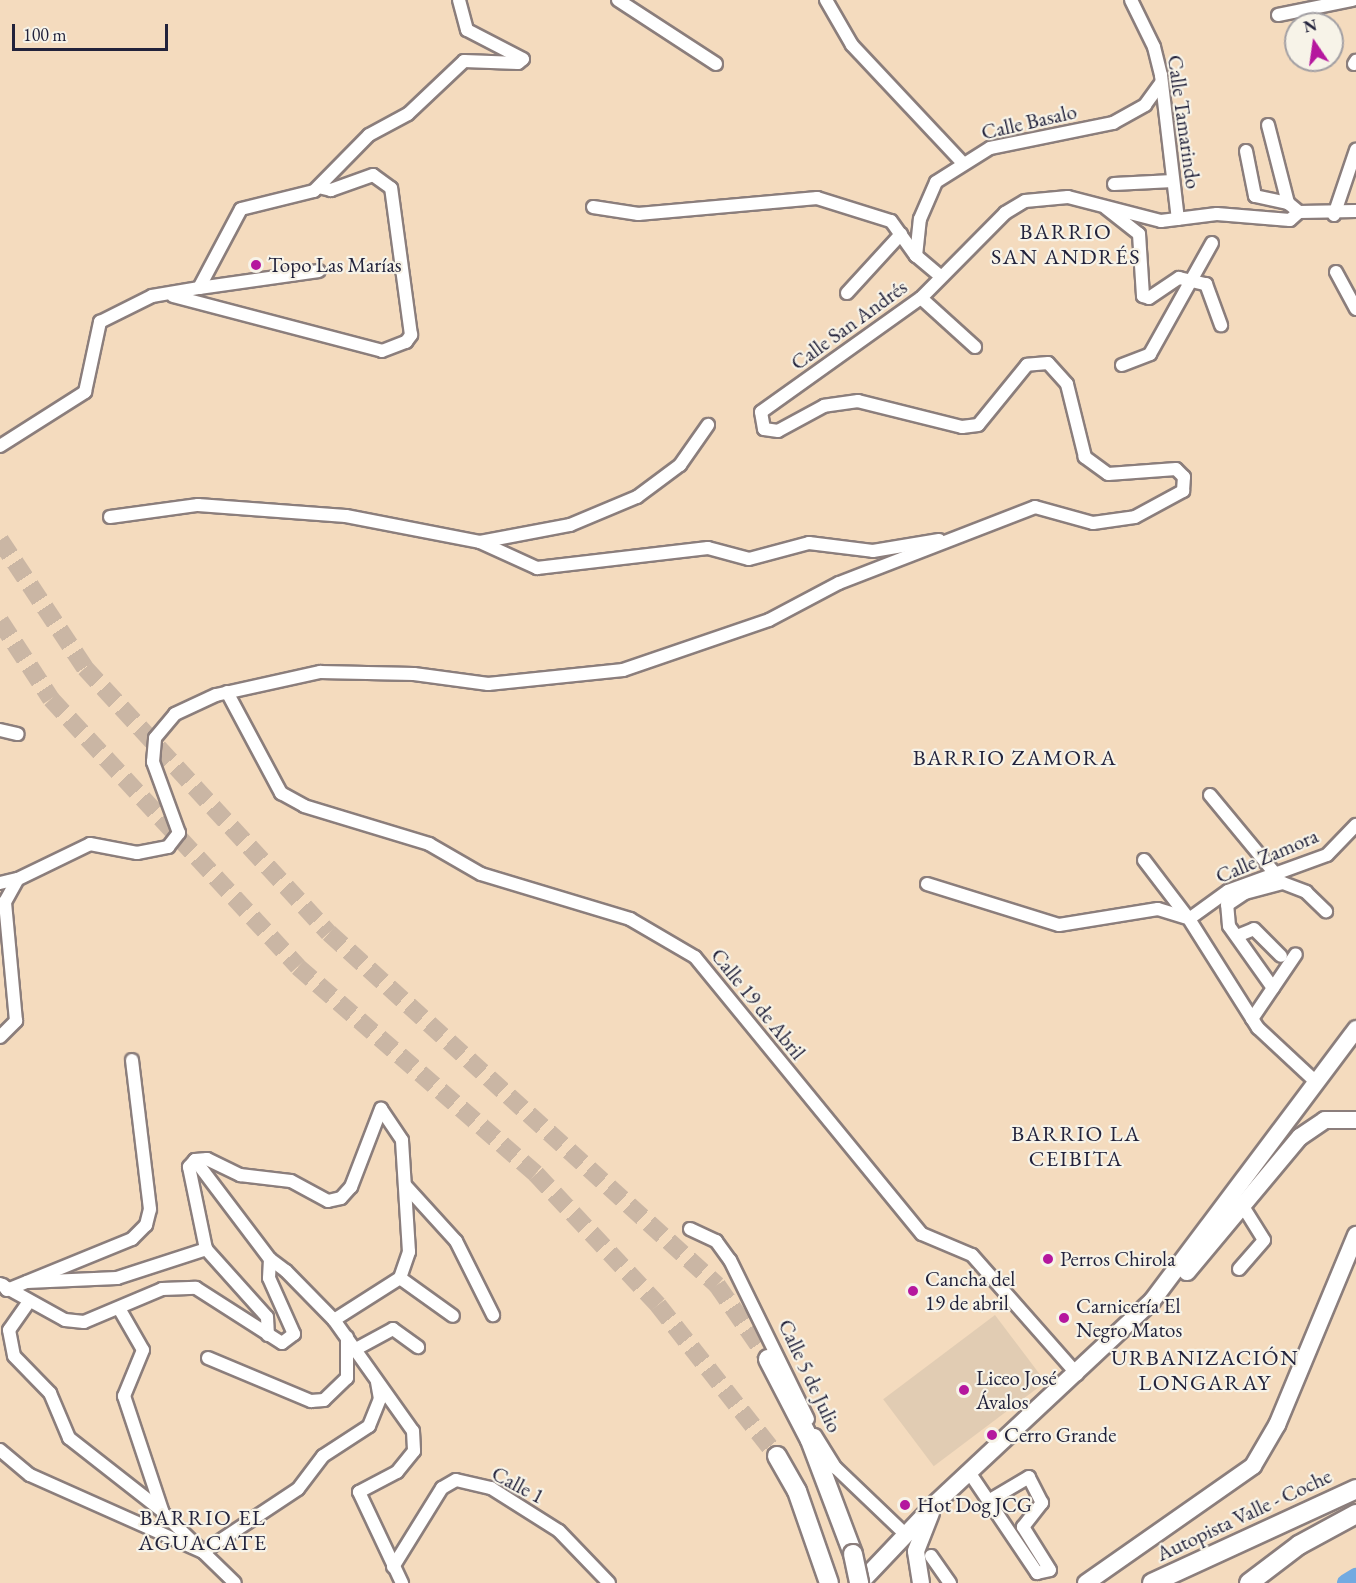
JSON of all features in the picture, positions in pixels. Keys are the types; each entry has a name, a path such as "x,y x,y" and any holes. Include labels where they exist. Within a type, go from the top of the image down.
{"highway":[{"path":"768,1359 827,1479 859,1583"},
{"path":"777,1456 797,1491 829,1583"},
{"name":"Autopista Valle - Coche","path":"1152,1583 1255,1533 1356,1489"},
{"path":"1249,1583 1322,1532 1356,1514"},
{"path":"1322,1532 1356,1521"},
{"path":"1179,1583 1243,1548 1255,1533"}],"main road":[{"path":"859,1583 935,1504 1077,1374 1152,1301 1356,1029"},
{"path":"1152,1301 1173,1288 1300,1137 1325,1120 1352,1116"},
{"path":"1086,1583 1253,1466 1277,1425 1356,1235"},
{"path":"921,1583 916,1551 935,1504"}],"street":[{"path":"319,188 369,135 408,114 452,68 474,59 518,63 524,59 467,30 459,0"},
{"path":"618,0 716,64"},
{"path":"826,0 852,45 962,162"},
{"name":"Calle Tamarindo","path":"1131,0 1154,47 1178,219"},
{"path":"1278,15 1352,0"},
{"name":"Calle Basalo","path":"916,256 920,219 936,182 962,162 990,148 1113,123 1145,105 1160,84"},
{"path":"1268,125 1288,203"},
{"path":"1334,215 1356,150"},
{"path":"1246,151 1255,196 1288,203 1299,212"},
{"path":"171,295 382,351 406,342 411,334 391,188 373,175 331,190 319,188 241,208 199,288"},
{"path":"1114,184 1173,180"},
{"name":"Calle San Andrés","path":"972,534 1035,507 1093,524 1135,517 1183,491 1184,477 1176,469 1108,474 1085,457 1067,384 1048,363 1027,365 978,425 962,427 858,401 824,406 778,431 764,429 761,412 921,298 939,275 1005,213 1025,201 1068,197 1161,221 1237,214 1290,220 1299,212 1334,215 1356,211"},
{"path":"592,207 638,214 818,198 891,221 916,256 939,275"},
{"path":"1103,206 1139,234 1143,296 1149,298 1179,278 1206,284 1221,325"},
{"path":"847,293 901,234"},
{"path":"1122,365 1150,354 1194,280 1212,243"},
{"path":"0,446 85,392 100,322 118,308 152,296 171,295 199,288 319,270"},
{"path":"1336,272 1356,309"},
{"path":"921,298 975,347"},
{"path":"480,542 570,525 637,497 680,465 708,425"},
{"path":"110,517 198,505 238,506 346,516 480,542 515,563 563,569 708,548 749,559 826,541 873,551 972,534"},
{"path":"0,883 18,879 90,844 137,853 168,847 179,833 153,762 156,738 175,714 227,692 320,672 414,674 488,684 623,670 769,620 839,583 972,534"},
{"name":"Calle 19 de Abril","path":"227,692 281,793 304,806 429,844 481,874 630,919 695,957 922,1234 972,1255 1077,1374"},
{"path":"0,730 18,734"},
{"path":"1210,795 1277,876"},
{"name":"Calle Zamora","path":"1189,919 1228,891 1277,876 1327,855 1356,825"},
{"path":"1144,860 1189,919 1252,1018 1316,1082"},
{"path":"0,1037 16,1021 5,902 18,879"},
{"path":"927,884 1059,925 1158,909 1189,919"},
{"path":"1273,988 1227,918 1227,905 1270,885 1293,886 1326,911"},
{"path":"1237,936 1254,929 1281,956"},
{"path":"1252,1018 1296,954"},
{"path":"27,1282 132,1239 146,1225 150,1209 132,1060"},
{"path":"268,1335 267,1317 206,1249 189,1167 195,1160 207,1159 240,1175 291,1181 328,1200 341,1198 351,1187 381,1109 402,1140 410,1252 400,1278 334,1320"},
{"path":"195,1160 270,1259 334,1320 413,1431 414,1451 397,1472 358,1492 402,1583"},
{"path":"405,1185 456,1241 494,1314"},
{"path":"1239,1269 1264,1240 1243,1206"},
{"name":"Calle 5 de Julio","path":"690,1229 716,1241 730,1260 777,1347 817,1440 836,1468 906,1535"},
{"path":"2,1285 117,1278 206,1249"},
{"path":"2,1285 28,1303 84,1322 120,1310 162,1289 196,1288 282,1343 294,1334 269,1278 270,1259"},
{"path":"400,1278 453,1316"},
{"path":"28,1303 9,1330 14,1356 50,1393 69,1438 164,1513 235,1583"},
{"path":"120,1310 143,1350 124,1396 164,1513"},
{"path":"356,1349 393,1329 418,1347"},
{"path":"208,1358 311,1401 324,1400 347,1378 347,1337"},
{"path":"204,1552 298,1489 324,1456 369,1426 380,1399 375,1375"},
{"path":"0,1450 30,1475 204,1552"},
{"path":"969,1473 990,1500 1037,1573 1050,1570 1023,1527 1042,1503 1029,1477 990,1500"},
{"name":"Calle 1","path":"393,1567 442,1488 456,1480 491,1488 559,1531 609,1583"},
{"path":"931,1556 950,1583"}],"shaded area":[{"name":"Liceo José Ávalos","path":"995,1315 1046,1382 934,1466 883,1399"}],"waterway":[{"path":"1346,1583 1356,1577"}],"tunnel":[{"path":"0,540 85,668 329,933 717,1285 768,1359"},
{"path":"0,621 51,699 298,967 536,1174 658,1305 777,1456"}],"place":[{"name":"Topo Las Marías","path":"256,265"},
{"name":"Perros Chirola","path":"1048,1259"},
{"name":"Cancha del 19 de abril","path":"913,1291"},
{"name":"Carnicería El Negro Matos","path":"1064,1318"},
{"name":"Liceo José Ávalos","path":"964,1390"},
{"name":"Cerro Grande","path":"992,1435"},
{"name":"Hot Dog JCG","path":"905,1505"}],"district":[{"name":"BARRIO SAN ANDRÉS","path":"1066,244"},
{"name":"BARRIO ZAMORA","path":"1015,758"},
{"name":"BARRIO LA CEIBITA","path":"1076,1146"},
{"name":"URBANIZACIÓN LONGARAY","path":"1205,1370"},
{"name":"BARRIO EL AGUACATE","path":"203,1530"}]}
